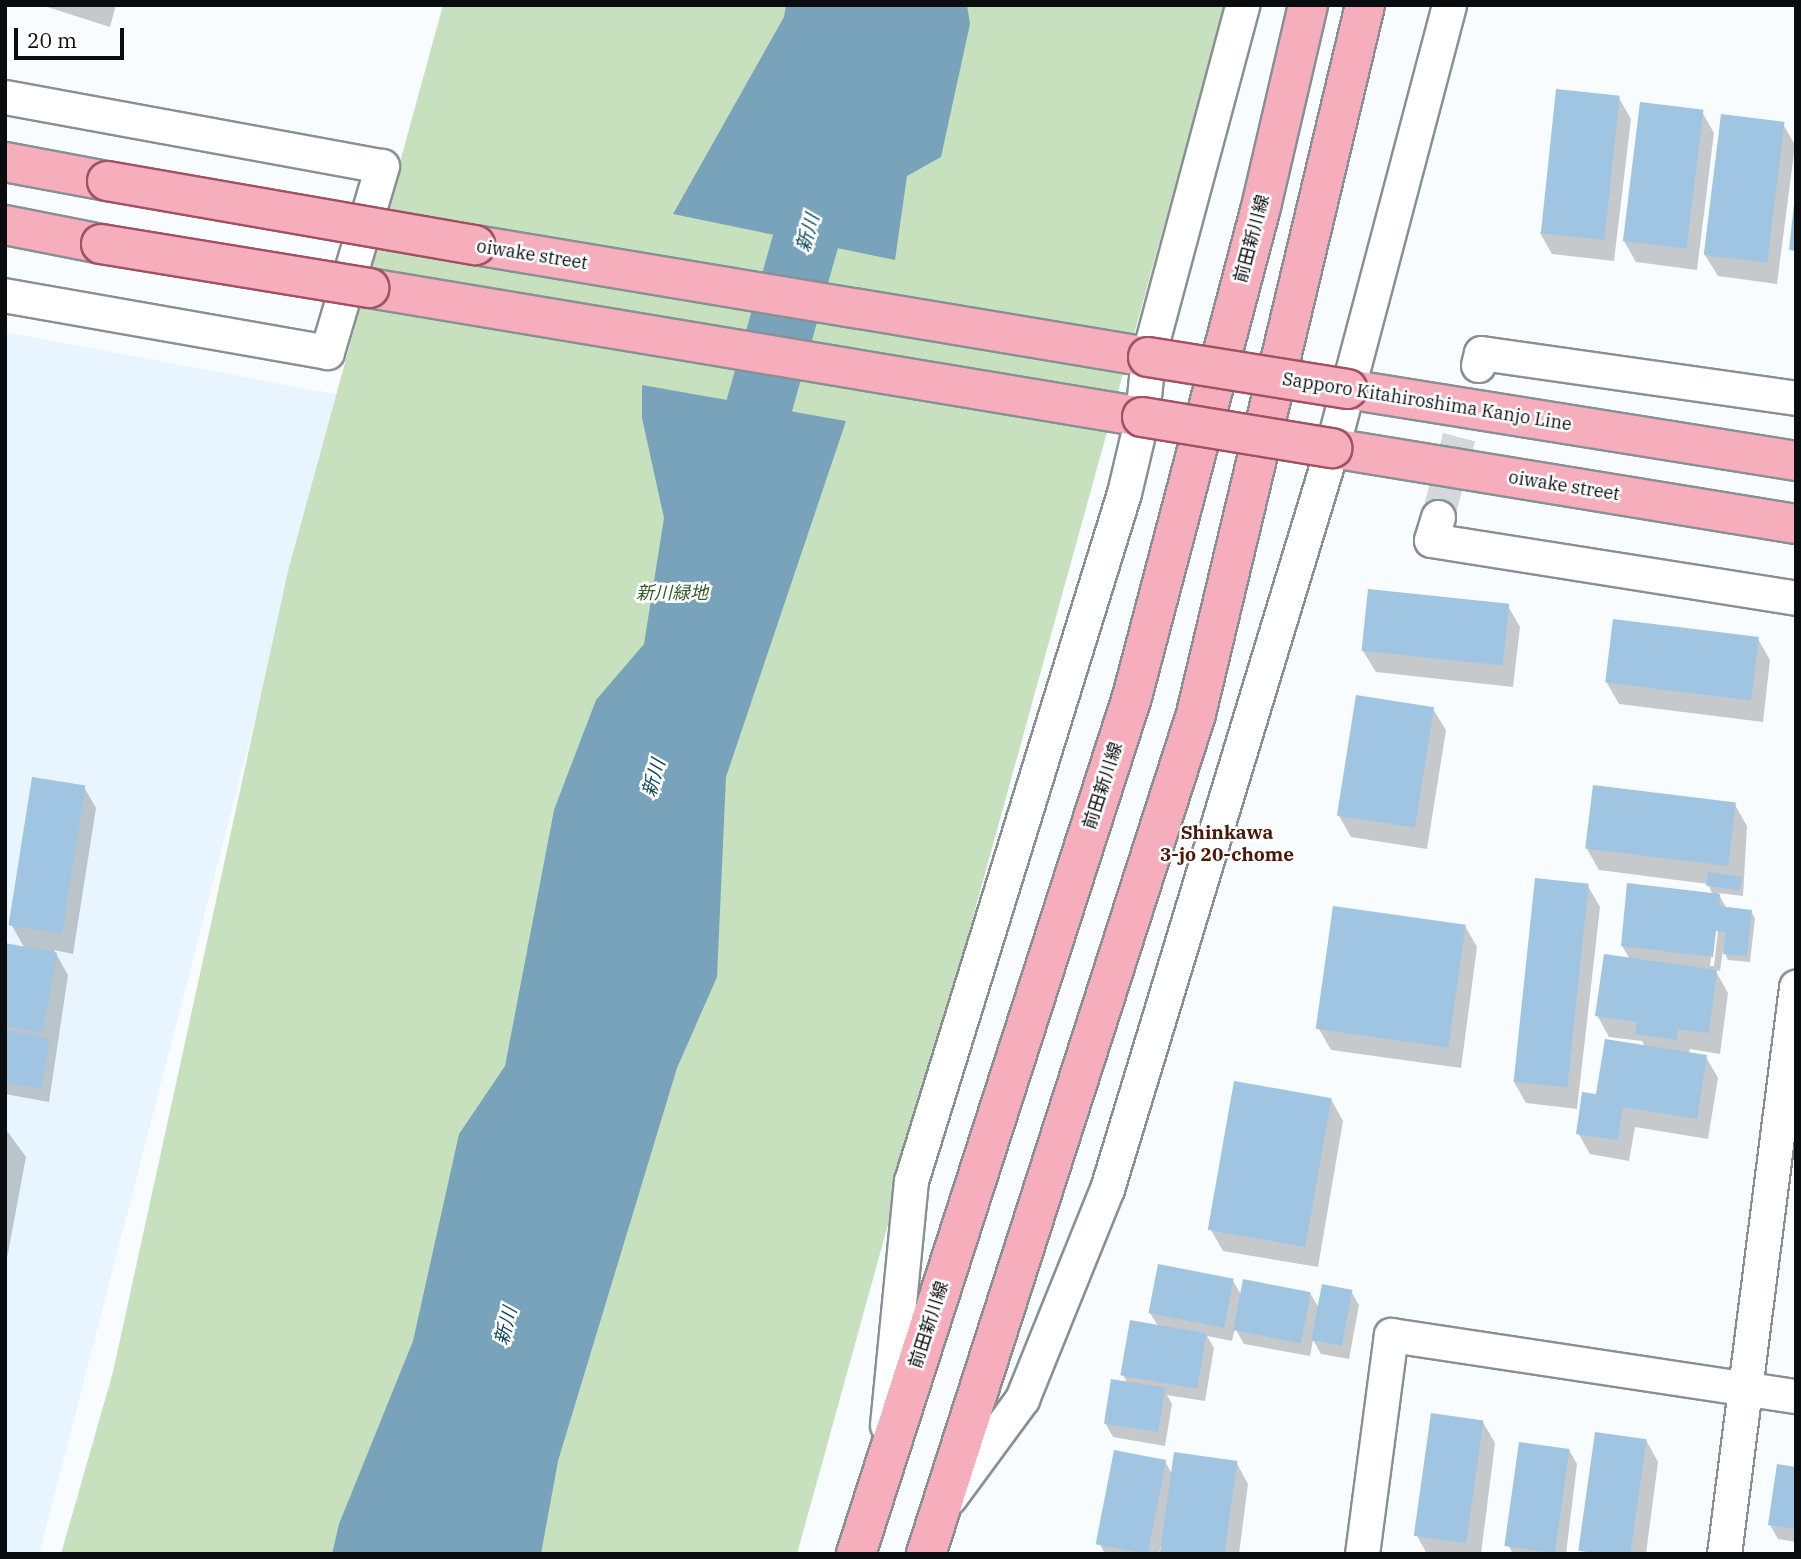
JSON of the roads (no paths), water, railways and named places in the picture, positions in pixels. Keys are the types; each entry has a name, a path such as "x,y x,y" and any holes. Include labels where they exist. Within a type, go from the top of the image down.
{"main road":[{"name":"前田新川線","path":"856,1554 1132,697 1261,207 1308,5"},
{"path":"926,1554 1196,714 1365,5"},
{"name":"oiwake street","path":"5,162 1059,343"},
{"path":"5,225 101,244 1332,448"},
{"name":"Sapporo Kitahiroshima Kanjo Line","path":"1059,343 1796,461"},
{"name":"oiwake street","path":"1332,448 1796,524"}],"street":[{"path":"883,1468 911,1181 1124,493 1142,417 1149,357 1242,5"},
{"path":"940,1510 1022,1399 1107,1189 1332,448 1449,5"},
{"path":"5,97 382,166 327,352 5,295"},
{"path":"1478,365 1481,353 1796,398"},
{"path":"1438,517 1432,540 1796,598"},
{"path":"1724,1554 1796,987"},
{"path":"1362,1554 1391,1335 1796,1396"}],"water":[{"path":"786,5 967,5 970,24 941,157 907,176 895,260 673,214 784,17"},
{"path":"642,385 846,421 726,777 717,977 677,1068 558,1461 541,1554 332,1554 339,1524 413,1341 459,1134 505,1066 554,810 596,700 644,644 664,518 642,418"}],"waterway":[{"name":"新川","path":"735,492 872,5"}],"tunnel":[{"path":"1438,517 1478,365"}],"district":[{"name":"Shinkawa 3-jo 20-chome","path":"1227,844"}],"park label":[{"name":"新川緑地","path":"672,593"}]}
